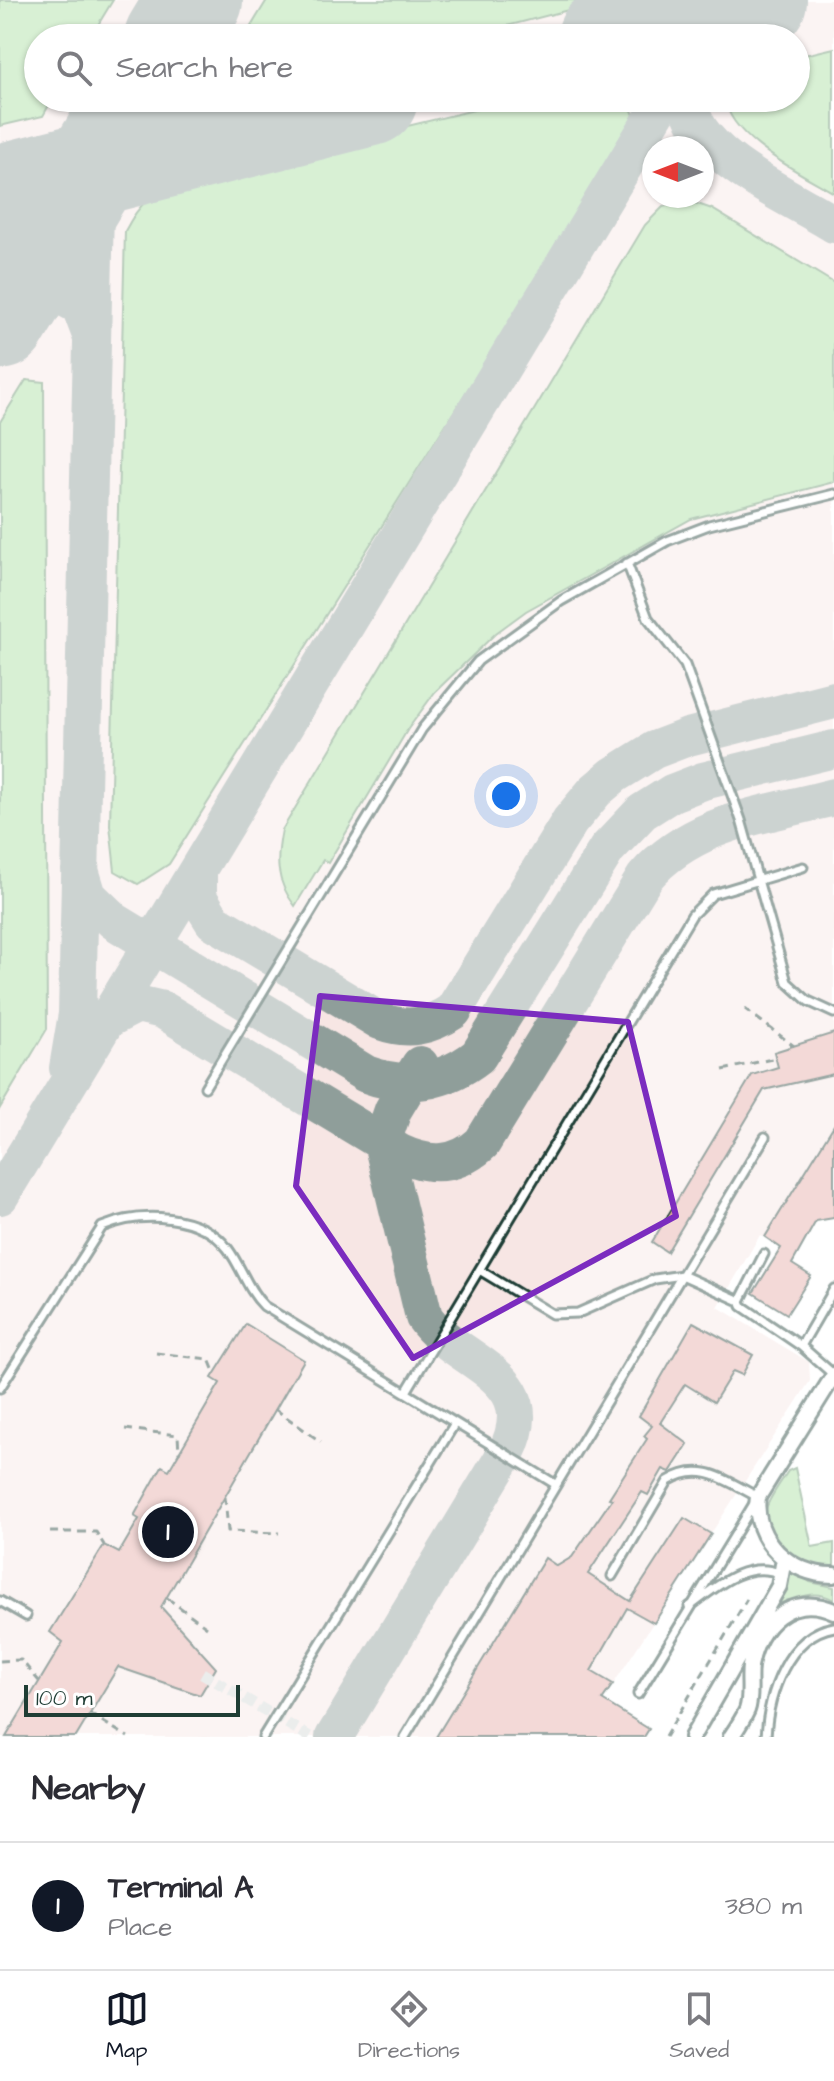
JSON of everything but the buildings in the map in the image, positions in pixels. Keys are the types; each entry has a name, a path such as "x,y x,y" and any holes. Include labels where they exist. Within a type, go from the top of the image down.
{"street":[{"path":"834,1375 758,1497 755,1515 761,1533 784,1559 817,1573 834,1575"},
{"path":"692,1737 783,1575 784,1559"},
{"path":"743,1651 760,1638 784,1610 814,1603 834,1611"},
{"path":"731,1737 748,1707 750,1666 760,1638"}],"lane":[{"path":"205,1087 422,729 478,661 517,631 627,563 683,533 834,494"},
{"path":"627,563 648,618 685,665 759,878 787,982 796,993 834,1013"},
{"path":"406,1392 692,915 713,894 803,867"},
{"path":"405,1737 765,1137"},
{"path":"0,1388 102,1227 131,1219 167,1217 182,1220 226,1246 250,1293 264,1306 555,1484"},
{"path":"740,1301 764,1254"},
{"path":"481,1271 552,1314 564,1316 578,1313 655,1279 682,1275 740,1301 746,1310 801,1346 834,1375"},
{"path":"801,1346 834,1289"},
{"path":"263,1737 455,1423"},
{"path":"612,1576 668,1481 682,1472 711,1472 758,1497 638,1694"},
{"path":"687,1610 731,1577 766,1569 783,1575"},
{"path":"0,1601 26,1616"},
{"path":"766,1737 767,1707 781,1674 806,1641 821,1630 834,1627"}],"path":[{"path":"745,1009 794,1046"},
{"path":"723,1070 776,1058"},
{"path":"156,1353 209,1359 215,1374"},
{"path":"275,1409 321,1442"},
{"path":"125,1429 178,1435 179,1453"},
{"path":"225,1497 228,1531 279,1533"},
{"path":"50,1532 96,1532 104,1545"},
{"path":"167,1598 207,1627"},
{"path":"665,1737 747,1599"},
{"path":"0,1661 21,1660 39,1681"},
{"path":"90,1714 128,1737"}],"highlighted area":[{"path":"320,996 628,1022 676,1216 413,1358 296,1186"}],"shaded area":[{"path":"0,0 834,0 834,1218 816,1221 796,1257 760,1235 718,1307 809,1362 810,1381 579,1737 0,1737"}],"green space":[{"path":"0,0 113,0 98,24 24,24 24,112 45,112 43,116 0,126"},
{"path":"267,0 607,0 514,24 252,24"},
{"path":"834,48 834,193 753,141 729,112 810,112 810,54"},
{"path":"466,112 633,112 634,115 615,156 169,864 138,884 115,871 110,825 125,231 136,212 148,200 183,180"},
{"path":"662,208 709,208 834,283 834,482 691,519 526,611 496,633 435,692 408,729 328,863 323,860 295,906 279,870 282,830 645,225"},
{"path":"26,380 44,382 47,1029 0,1108 0,422"},
{"path":"795,1468 812,1547 834,1543 834,1570 791,1557 767,1533 764,1516 769,1503 788,1471"},
{"path":"792,1568 810,1582 834,1587 834,1600 809,1595 769,1612"}],"taxiway":[{"path":"656,24 704,0"},
{"path":"735,24 781,0"},
{"path":"0,1196 657,112"},
{"path":"692,112 706,138 724,156 769,187 834,224"},
{"path":"68,1068 77,1014 95,209 99,178 115,132"},
{"path":"0,326 28,301 58,294 80,306 92,338"},
{"path":"198,870 198,897 213,921 380,1021 399,1026 426,1024 453,1011 570,821 595,791 614,775 654,750 688,737 834,700"},
{"path":"80,870 88,896 114,921 366,1074 396,1081 425,1080 452,1072 478,1056 607,849 642,812 672,793 703,781 834,749"},
{"path":"106,1020 137,1004 163,1010 400,1153 422,1161 453,1160 482,1143 645,877 664,858 685,843 732,823 834,797"},
{"path":"334,1737 506,1453 515,1426 515,1405 506,1388 424,1317 382,1142 393,1110 420,1065"}],"runway":[{"path":"180,24 195,0"},
{"path":"662,24 759,0"},
{"path":"0,192 315,112"},
{"path":"0,322 113,135"}],"tunnel":[{"path":"202,1673 310,1737"}],"place":[{"name":"Terminal A","path":"168,1532"}]}
